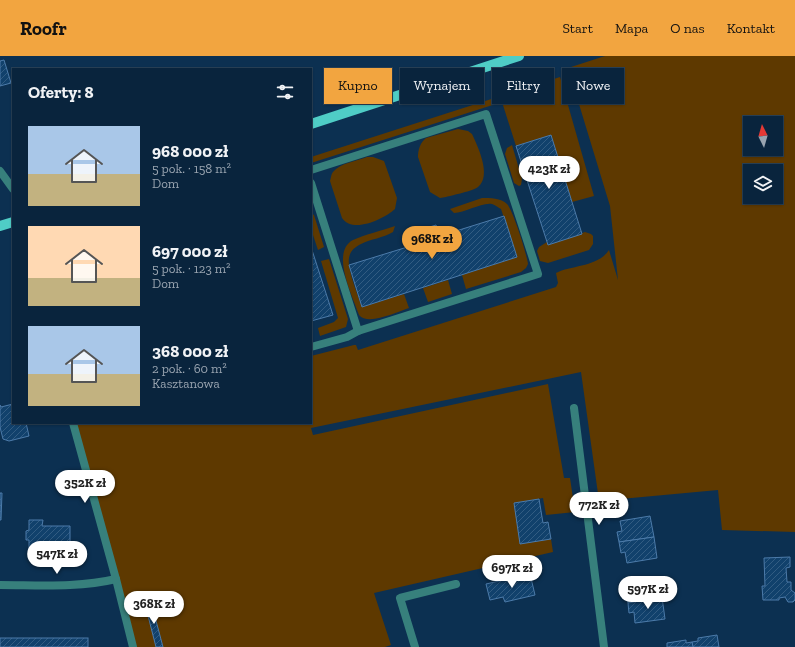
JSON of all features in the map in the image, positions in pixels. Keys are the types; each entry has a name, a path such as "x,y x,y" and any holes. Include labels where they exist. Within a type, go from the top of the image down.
{"main road":[{"path":"312,124 519,56"},
{"path":"0,226 12,222"}],"street":[{"path":"312,170 486,114 538,274 358,331 347,337 312,347"},
{"path":"0,171 12,188"},
{"path":"312,186 358,331"},
{"path":"574,408 604,647"},
{"path":"73,424 133,647"},
{"path":"0,585 73,585 97,583 116,579"},
{"path":"414,647 400,598 456,584"}],"shaded area":[{"path":"605,56 795,56 795,532 722,530 718,490 599,501 581,372 311,428 313,435 548,384 564,478 570,478 575,512 546,515 543,498 514,503 520,544 551,539 553,552 374,593 391,645 385,647 133,647 73,424 312,424 312,356 354,345 356,345 358,350 556,287 558,283 556,273 562,270 592,263 604,256 609,250 618,280 610,206 579,104 624,104 624,68 568,68"},
{"path":"560,77 562,84 562,104 568,104 594,196 572,202 551,135 516,146 503,104 554,104 554,79"},
{"path":"492,99 492,104 496,104 312,163 312,157 476,104 484,104 484,101"},
{"path":"458,129 468,131 472,134 482,161 484,176 478,187 463,193 440,198 430,192 418,157 419,149 422,142 426,138"},
{"path":"512,145 522,179 521,185 519,186 514,183 505,154 507,148"},
{"path":"367,157 373,157 384,161 397,198 395,209 384,217 361,225 353,225 347,223 342,218 330,181 332,173 340,166"},
{"path":"482,198 499,199 505,202 510,208 528,264 521,272 466,289 462,275 517,257 501,209 493,204 488,204 458,213 454,213 450,209"},
{"path":"312,214 314,215 324,247 318,250 312,232"},
{"path":"395,226 393,232 365,242 353,250 350,253 349,258 350,269 362,307 404,294 409,308 376,319 363,318 359,315 348,287 343,264 343,254 346,246 353,240"},
{"path":"585,232 593,236 593,244 589,250 548,263 540,261 537,251 539,247 547,242 548,245"},
{"path":"329,259 348,319 346,327 320,336 318,328 334,322 338,318 321,261"},
{"path":"448,280 452,294 428,302 423,288"}],"building":[{"path":"4,60 11,83 0,86 0,61"},
{"path":"551,135 582,234 548,245 516,146"},
{"path":"504,216 517,257 362,307 349,265 414,245 410,233 436,225 440,236"},
{"path":"312,250 333,315 312,321"},
{"path":"12,404 12,424 26,424 29,436 9,441 3,439 0,427 0,405 1,407"},
{"path":"0,493 2,493 1,520 0,520"},
{"path":"539,499 543,523 548,522 551,539 520,544 514,503"},
{"path":"650,516 654,537 619,542 617,532 622,531 620,521"},
{"path":"29,520 43,520 42,526 70,526 70,550 29,550 29,540 26,540 26,531 29,530"},
{"path":"654,537 657,558 627,563 625,552 621,553 619,542"},
{"path":"790,557 790,567 786,568 787,582 791,582 791,590 795,593 795,600 793,602 788,602 785,597 779,598 779,600 763,600 762,586 765,586 764,558"},
{"path":"530,574 535,595 505,602 503,597 490,600 486,584"},
{"path":"659,577 662,597 628,603 626,592 630,592 629,581"},
{"path":"662,597 665,619 635,623 634,612 629,613 628,603"},
{"path":"151,602 163,647 156,647 145,604"},
{"path":"717,635 719,647 693,647 692,642 698,641 698,638"},
{"path":"0,638 88,638 88,647 0,647"},
{"path":"686,640 686,643 692,642 693,647 667,647 667,643"}]}
